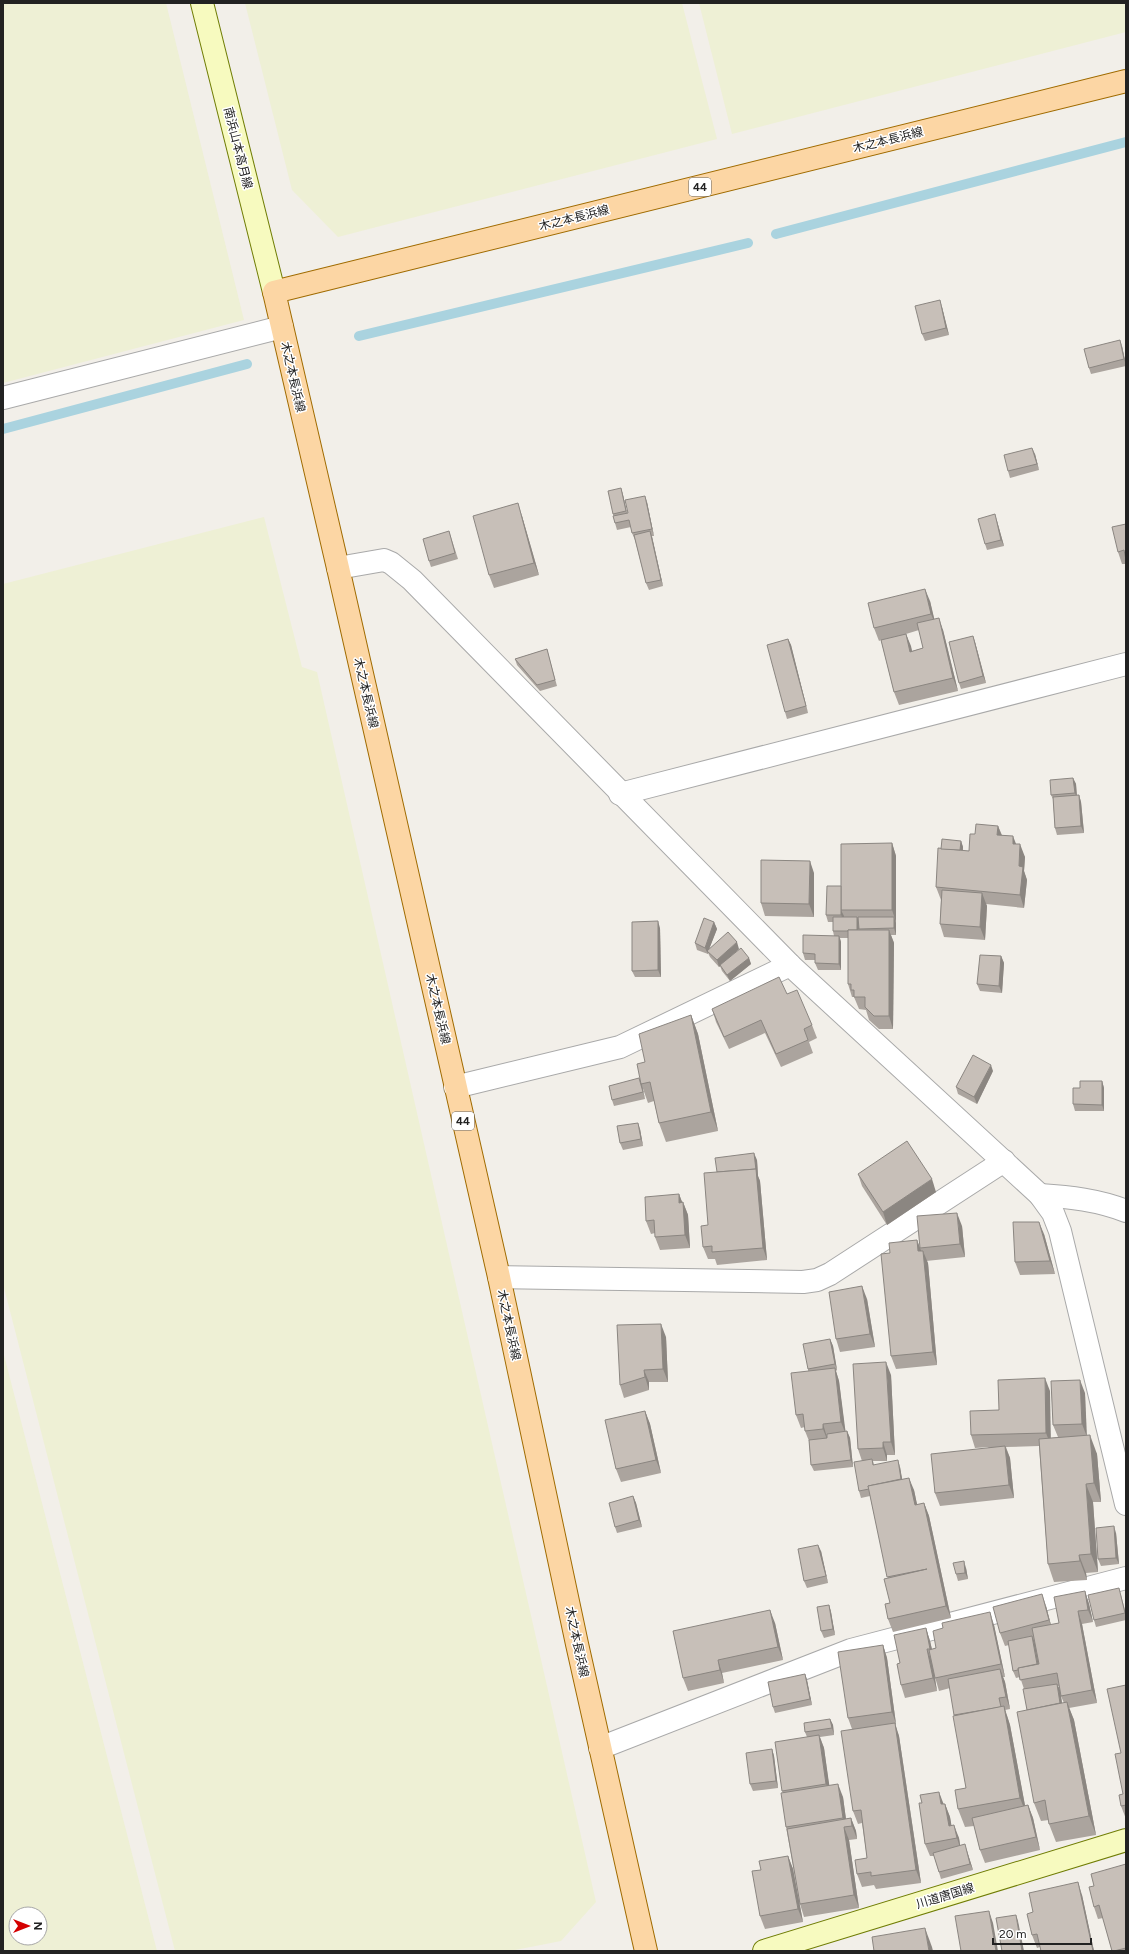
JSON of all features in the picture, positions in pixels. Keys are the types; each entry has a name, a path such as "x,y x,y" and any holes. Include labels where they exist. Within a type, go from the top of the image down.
{"main road":[{"name":"南浜山本高月線","path":"202,3 274,292"},
{"name":"木之本長浜線","path":"646,1951 600,1748 499,1277 274,292 1126,81"},
{"name":"川道唐国線","path":"764,1951 1126,1840"}],"street":[{"path":"3,398 282,327"},
{"path":"338,568 370,561 384,560 391,562 412,580 620,794 790,965 1040,1195 1053,1213 1058,1226 1126,1504"},
{"path":"620,794 1126,664"},
{"path":"455,1087 620,1047 790,965"},
{"path":"499,1277 803,1282 817,1280 830,1274 1004,1161"},
{"path":"1040,1195 1073,1197 1106,1203 1126,1211"},
{"path":"600,1748 851,1650 1126,1578"}],"green space":[{"path":"3,3 166,3 244,320 3,383"},
{"path":"245,3 682,3 717,139 338,237 292,190"},
{"path":"699,3 1126,3 1126,32 732,134"},
{"path":"264,517 302,667 317,672 596,1902 561,1941 510,1951 175,1951 3,1284 3,584"},
{"path":"3,1351 157,1951 3,1951"}],"building":[{"path":"940,300 946,328 922,334 915,306"},
{"path":"1120,340 1124,359 1089,368 1084,349"},
{"path":"1032,448 1037,464 1008,471 1004,455"},
{"path":"621,488 626,511 613,514 608,491"},
{"path":"645,496 652,529 632,533 629,520 615,523 613,516 628,513 625,500"},
{"path":"518,503 534,563 489,575 473,516"},
{"path":"995,514 1001,540 985,544 978,519"},
{"path":"1126,524 1126,560 1124,550 1118,552 1112,527"},
{"path":"449,531 455,553 429,561 423,539"},
{"path":"650,531 661,580 646,583 634,535"},
{"path":"925,589 931,614 874,628 868,603"},
{"path":"939,618 953,678 894,692 881,640 906,634 910,652 923,648 917,623"},
{"path":"973,636 983,676 959,683 949,642"},
{"path":"788,639 806,706 785,712 767,645"},
{"path":"547,649 555,680 537,685 515,659"},
{"path":"1073,778 1075,793 1051,795 1050,780"},
{"path":"1079,795 1081,826 1055,828 1053,797"},
{"path":"976,824 998,826 997,835 1013,836 1013,844 1020,844 1019,866 1023,867 1020,895 936,887 938,848 969,851 970,834 975,834"},
{"path":"942,839 961,841 960,850 941,849"},
{"path":"892,843 892,910 841,910 841,844"},
{"path":"761,860 810,861 809,904 761,903"},
{"path":"827,886 841,886 841,915 826,915"},
{"path":"942,890 982,893 980,927 940,924"},
{"path":"833,917 857,917 857,930 833,931"},
{"path":"858,917 894,917 894,928 859,929"},
{"path":"704,918 714,922 705,948 695,943"},
{"path":"658,921 658,970 632,971 632,922"},
{"path":"848,930 889,930 889,1016 874,1016 865,1007 865,997 854,997 854,990 851,990 851,984 848,984"},
{"path":"728,932 737,942 717,960 707,951"},
{"path":"803,935 839,936 839,964 815,963 815,954 803,953"},
{"path":"741,948 749,958 727,975 720,965"},
{"path":"980,955 1001,956 999,986 977,984"},
{"path":"779,977 787,994 797,990 812,1025 804,1029 808,1040 776,1054 761,1020 724,1037 712,1009"},
{"path":"691,1015 711,1112 659,1123 650,1082 641,1084 637,1064 645,1062 639,1034"},
{"path":"973,1055 991,1065 974,1097 956,1087"},
{"path":"639,1078 643,1092 612,1100 609,1086"},
{"path":"1080,1081 1102,1081 1102,1105 1073,1104 1073,1088 1080,1088"},
{"path":"638,1123 641,1139 620,1143 617,1126"},
{"path":"907,1141 932,1179 883,1212 858,1174"},
{"path":"754,1153 756,1169 717,1172 715,1158"},
{"path":"756,1169 763,1248 712,1252 712,1246 703,1247 701,1226 708,1225 704,1173"},
{"path":"679,1194 679,1203 683,1202 685,1235 655,1237 654,1220 646,1221 645,1197"},
{"path":"957,1213 960,1244 920,1248 917,1216"},
{"path":"1013,1222 1039,1222 1050,1261 1015,1262"},
{"path":"917,1240 918,1251 923,1251 933,1352 891,1356 881,1254 890,1253 889,1243"},
{"path":"862,1286 870,1334 836,1339 829,1292"},
{"path":"661,1324 663,1369 644,1370 645,1377 620,1385 617,1325"},
{"path":"830,1339 835,1364 808,1369 803,1344"},
{"path":"886,1362 891,1442 883,1442 883,1448 858,1449 853,1364"},
{"path":"835,1368 841,1422 823,1424 823,1429 805,1431 803,1414 796,1415 791,1373"},
{"path":"1045,1378 1046,1433 971,1435 970,1411 999,1410 998,1380"},
{"path":"1080,1380 1082,1424 1053,1425 1051,1381"},
{"path":"645,1411 656,1460 616,1469 605,1420"},
{"path":"847,1431 851,1460 811,1465 809,1440 827,1438 827,1434"},
{"path":"1090,1435 1094,1483 1086,1484 1091,1554 1079,1555 1080,1561 1048,1564 1039,1439"},
{"path":"1005,1446 1009,1485 935,1493 931,1454"},
{"path":"872,1459 873,1465 898,1460 901,1479 868,1486 869,1489 859,1491 854,1462"},
{"path":"909,1478 915,1505 924,1503 946,1606 888,1619 885,1604 890,1603 884,1579 927,1569 887,1577 868,1486"},
{"path":"633,1496 639,1520 615,1527 609,1503"},
{"path":"1114,1526 1116,1558 1098,1559 1096,1528"},
{"path":"818,1545 826,1576 804,1581 798,1549"},
{"path":"964,1561 965,1573 956,1574 953,1563"},
{"path":"1119,1588 1125,1613 1094,1620 1088,1595"},
{"path":"1085,1591 1088,1610 1078,1611 1092,1690 1061,1696 1057,1673 1020,1680 1018,1668 1039,1664 1032,1628 1059,1623 1054,1597"},
{"path":"1042,1594 1049,1620 1000,1633 993,1607"},
{"path":"829,1605 833,1629 821,1631 817,1607"},
{"path":"770,1610 778,1647 718,1660 720,1670 683,1678 673,1631"},
{"path":"990,1612 1001,1664 935,1678 929,1650 936,1648 933,1631 943,1628 942,1623"},
{"path":"926,1628 930,1649 927,1649 933,1678 901,1685 897,1664 900,1663 894,1635"},
{"path":"1032,1636 1037,1664 1018,1668 1018,1670 1013,1671 1008,1641"},
{"path":"883,1645 892,1712 848,1718 838,1652"},
{"path":"1000,1669 1006,1697 999,1698 1001,1707 954,1715 948,1679"},
{"path":"805,1674 810,1699 773,1707 768,1682"},
{"path":"1057,1684 1060,1703 1027,1710 1023,1689"},
{"path":"1126,1685 1126,1805 1121,1806 1119,1795 1123,1794 1115,1754 1121,1753 1107,1689"},
{"path":"1067,1702 1089,1816 1049,1824 1045,1800 1034,1803 1017,1712"},
{"path":"1004,1706 1020,1798 958,1809 955,1790 966,1788 953,1716"},
{"path":"830,1719 832,1728 805,1732 804,1723"},
{"path":"895,1723 916,1870 871,1876 871,1872 857,1874 855,1860 867,1858 861,1810 853,1811 841,1731"},
{"path":"819,1735 826,1784 782,1791 775,1742"},
{"path":"772,1749 776,1781 750,1784 746,1753"},
{"path":"838,1784 843,1818 786,1827 781,1793"},
{"path":"939,1792 941,1804 945,1804 949,1826 954,1825 957,1838 925,1844 919,1803 922,1803 920,1795"},
{"path":"1028,1805 1036,1837 980,1850 972,1818"},
{"path":"851,1818 852,1826 844,1827 854,1895 800,1904 787,1829"},
{"path":"965,1844 970,1864 939,1872 933,1853"},
{"path":"788,1856 798,1909 760,1916 752,1871 761,1870 759,1861"},
{"path":"1126,1864 1126,1948 1112,1951 1099,1905 1094,1907 1089,1887 1094,1886 1091,1874"},
{"path":"1078,1882 1093,1951 1041,1951 1037,1934 1032,1935 1027,1914 1033,1912 1029,1893"},
{"path":"989,1911 996,1951 961,1951 955,1916"},
{"path":"1016,1915 1022,1951 1002,1951 996,1918"},
{"path":"925,1928 929,1951 874,1951 872,1937"}],"waterway":[{"path":"776,234 1126,142"},
{"path":"359,336 748,243"},
{"path":"3,429 247,364"}]}
